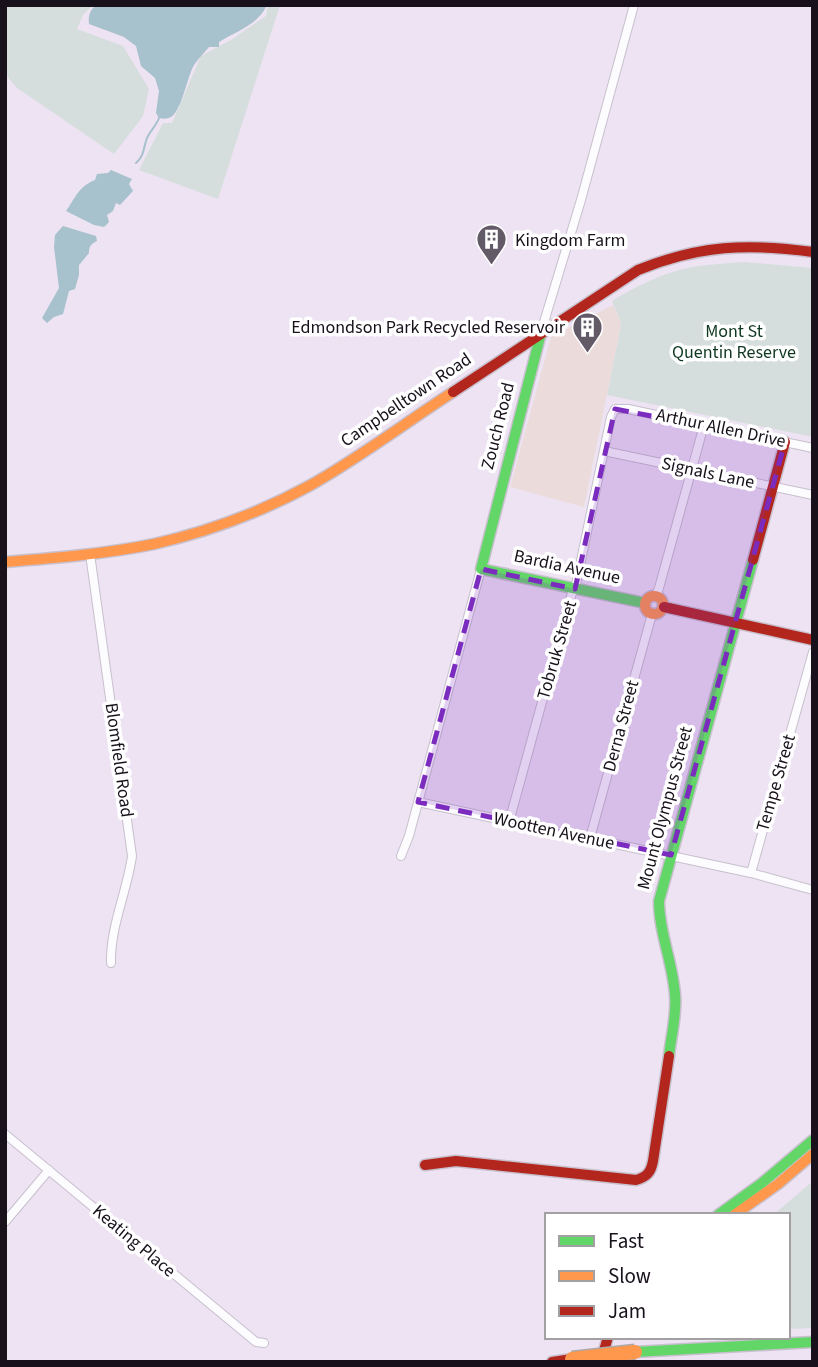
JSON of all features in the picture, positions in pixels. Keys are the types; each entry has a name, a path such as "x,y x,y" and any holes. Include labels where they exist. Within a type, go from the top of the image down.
{"main road":[{"name":"Campbelltown Road","path":"5,562 136,548 200,531 251,512 307,486 353,459 638,270 659,261 698,250 723,247 813,251"},
{"name":"Zouch Road","path":"481,569 541,333"},
{"name":"Mount Olympus Street","path":"425,1165 456,1161 636,1180 649,1175 676,1005 674,981 658,916 659,901 785,442"},
{"name":"Bardia Avenue","path":"481,569 813,640"},
{"path":"721,1213 813,1140"},
{"path":"737,1213 778,1184 813,1154"},
{"path":"601,1362 607,1339"},
{"path":"552,1362 635,1352 813,1342"}],"street":[{"name":"Zouch Road","path":"541,333 581,200 634,5"},
{"path":"518,348 530,353 534,362"},
{"name":"Tobruk Street","path":"509,821 575,589 612,413 615,409 628,409"},
{"name":"Arthur Allen Drive","path":"628,409 813,448"},
{"name":"Derna Street","path":"590,838 704,425"},
{"name":"Signals Lane","path":"604,451 813,495"},
{"name":"Blomfield Road","path":"90,554 132,856 111,947 111,963"},
{"name":"Zouch Road","path":"401,856 409,836 481,569"},
{"name":"Tempe Street","path":"751,873 813,652"},
{"name":"Wootten Avenue","path":"418,802 751,873 813,890"},
{"name":"Keating Place","path":"5,1135 256,1342 264,1343"},
{"path":"5,1222 49,1170"}],"highlighted area":[{"path":"615,409 785,442 671,855 418,802 481,569 575,589"}],"shaded area":[{"path":"613,305 621,325 584,507 510,487 551,337"}],"green space":[{"path":"5,5 93,5 83,15 77,29 123,46 149,89 143,116 114,154 17,88 5,74"},
{"path":"268,5 280,5 218,199 139,170 163,123 172,123 201,56 266,16"},
{"name":"Mont St Quentin Reserve","path":"744,262 813,268 813,437 607,395 621,325 612,301 643,284 676,271"},
{"path":"813,1181 813,1328 790,1329 790,1213 775,1213"}],"water":[{"path":"98,5 266,7 251,24 219,42 219,47 209,47 194,65 175,113 164,119 159,118 156,113 159,91 155,78 141,66 136,46 124,37 89,24 90,13"},
{"path":"111,170 132,179 129,184 133,191 120,205 116,203 113,211 107,215 109,222 104,227 66,211 78,193 95,180 97,174"},
{"path":"63,226 96,236 97,241 79,265 75,289 69,291 63,314 47,323 42,318 59,288 55,235"}],"waterway":[{"path":"136,163 159,118"}],"traffic: fast":[{"path":"541,333 481,569 645,603"},
{"path":"669,1056 675,1018 675,995 659,901 753,560"},
{"path":"721,1213 813,1140"},
{"path":"635,1352 813,1342"}],"traffic: slow":[{"path":"5,562 136,547 174,539 233,520 272,504 328,475 453,392"},
{"path":"650,596 658,596 663,605 661,612 650,614 645,609 645,601 650,596"},
{"path":"737,1213 778,1184 813,1154"},
{"path":"572,1359 635,1352"}],"traffic: jam":[{"path":"453,392 638,270 682,255 724,248 813,252"},
{"path":"753,560 785,442"},
{"path":"664,607 813,640"},
{"path":"425,1165 456,1161 640,1179 648,1174 652,1165 669,1056"},
{"path":"601,1361 607,1339"},
{"path":"552,1362 572,1359"}],"place":[{"name":"Kingdom Farm","path":"492,267"},
{"name":"Edmondson Park Recycled Reservoir","path":"588,354"}]}
